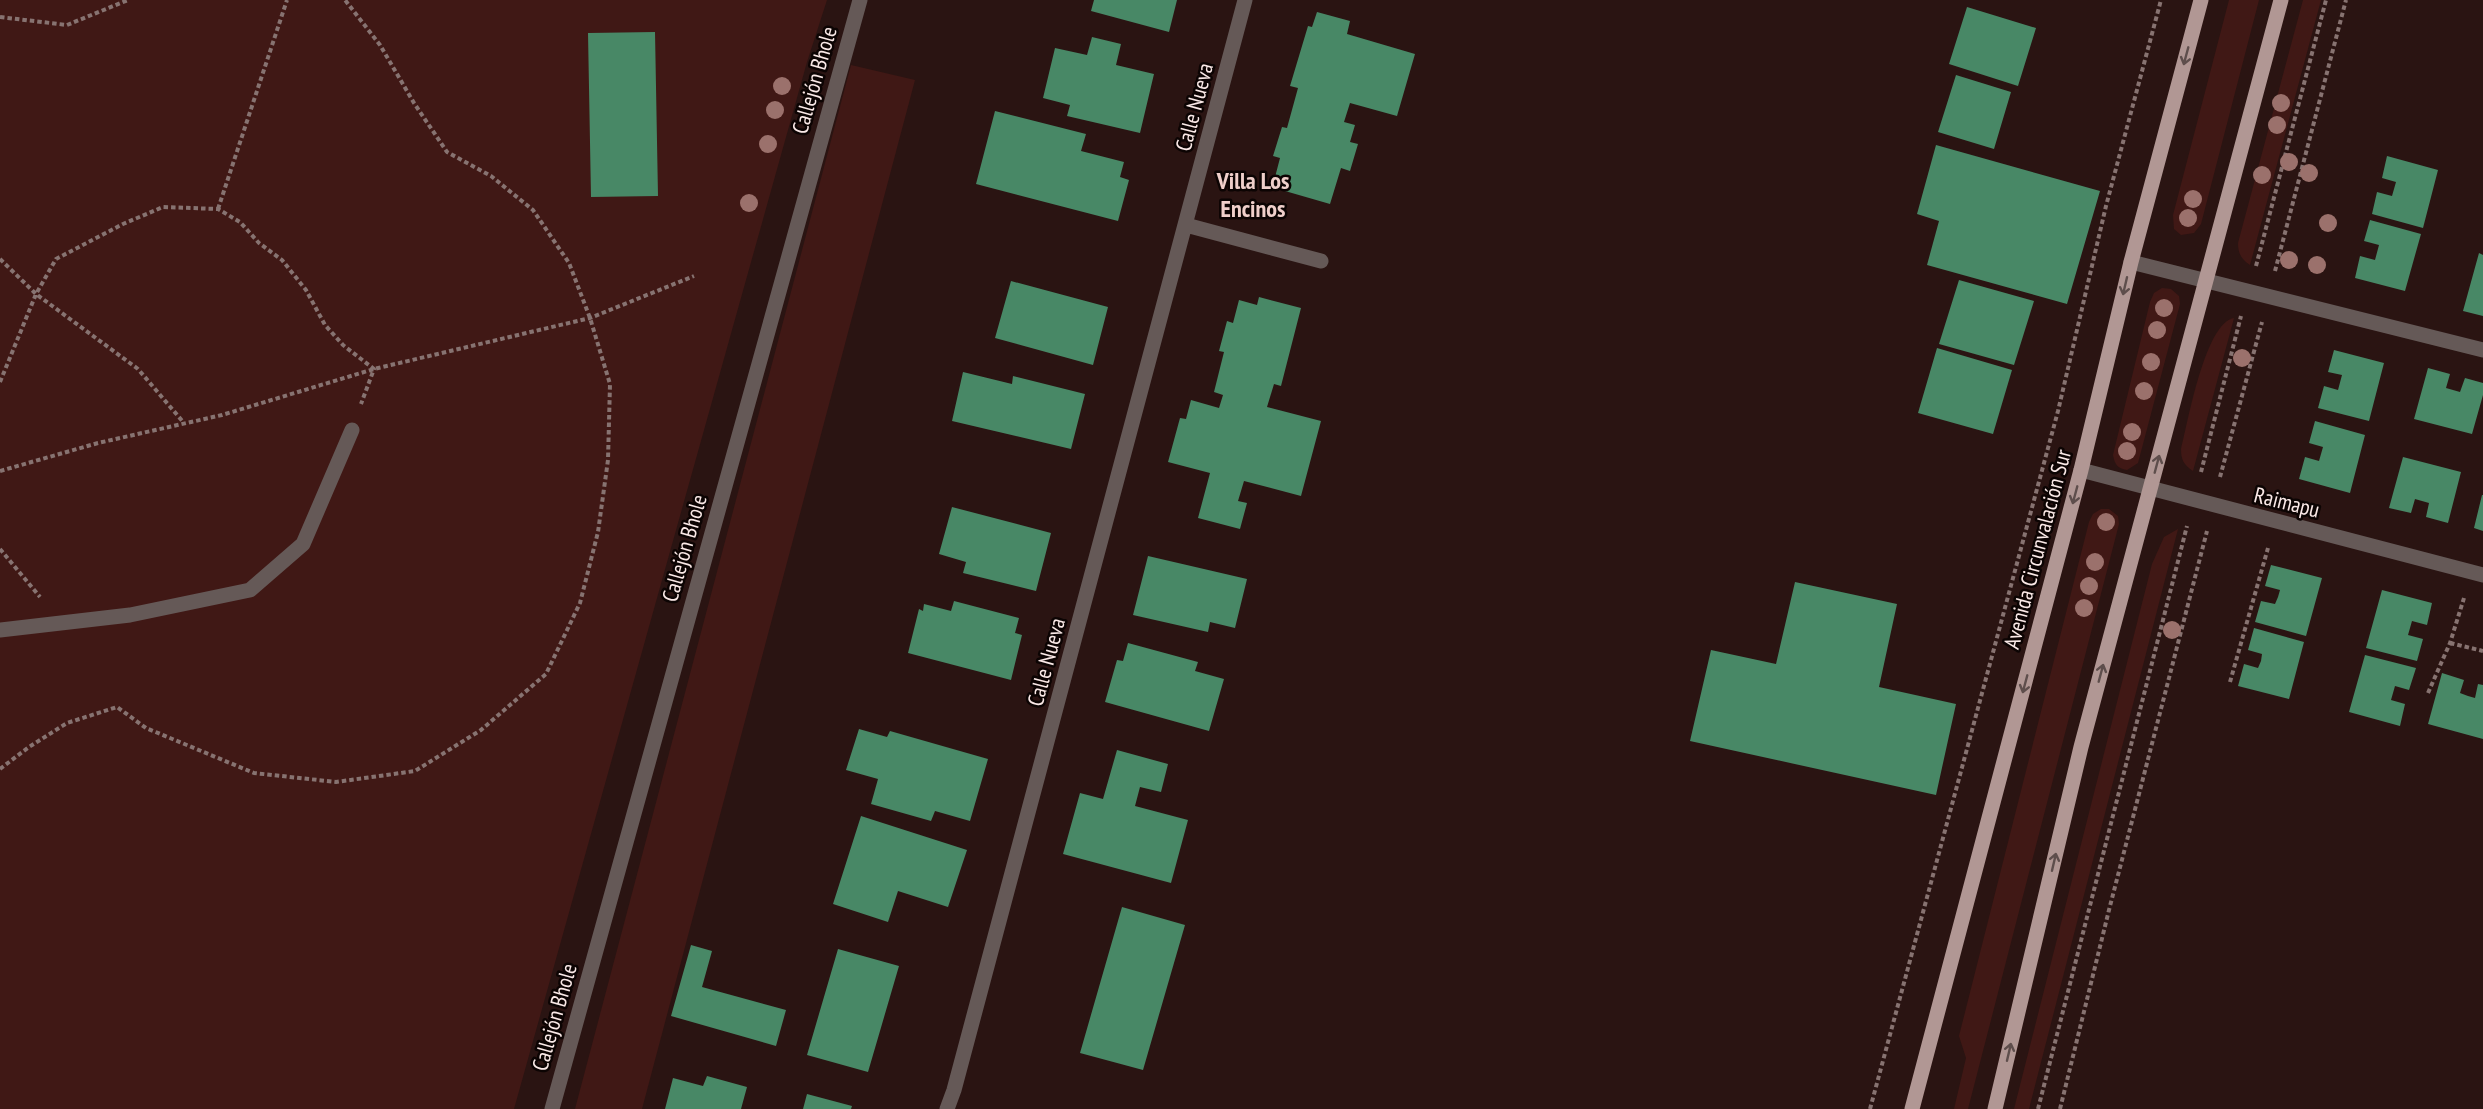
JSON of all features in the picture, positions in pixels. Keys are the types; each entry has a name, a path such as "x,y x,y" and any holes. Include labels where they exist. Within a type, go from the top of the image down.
{"main road":[{"name":"Avenida Circunvalación Sur","path":"1912,1109 2081,470 2131,262 2201,0"},
{"path":"1995,1109 2081,747 2281,0"}],"street":[{"name":"Callejón Bhole","path":"552,1109 860,0"},
{"name":"Calle Nueva","path":"947,1109 958,1078 1245,0"},
{"path":"1186,225 1321,261"},
{"path":"2131,262 2483,350"},
{"path":"0,630 130,615 250,590 303,544 352,430"},
{"name":"Raimapu","path":"2081,470 2477,574"}],"path":[{"path":"0,17 67,25 128,0"},
{"path":"218,209 287,0"},
{"path":"0,769 67,723 117,707 146,728 254,773 336,782 416,771 482,730 546,674 580,603 598,532 608,460 610,384 590,318 569,263 533,210 491,176 447,152 414,103 380,45 345,0"},
{"path":"1870,1109 2058,411 2106,206 2161,0"},
{"path":"2038,1109 2193,500 2326,0"},
{"path":"2060,1109 2213,506 2346,0"},
{"path":"0,382 36,294 56,259 123,224 163,207 218,209 240,222 259,243 282,260 306,290 325,325 343,345 374,369"},
{"path":"0,259 36,294 138,369 184,423"},
{"path":"0,471 98,443 222,415 374,369 590,318 694,276"},
{"path":"352,430 374,369"},
{"path":"2230,682 2269,547"},
{"path":"0,549 59,624"},
{"path":"2428,693 2477,574"},
{"path":"2450,643 2483,651"}],"shaded area":[{"path":"0,0 827,0 807,62 514,1109 0,1109"},
{"path":"2229,0 2259,0 2201,224 2194,233 2181,235 2174,229 2173,215"},
{"path":"2303,0 2321,0 2250,265 2241,255 2238,243"},
{"path":"851,65 915,80 642,1109 575,1109"},
{"path":"2162,288 2171,289 2179,296 2180,304 2138,463 2127,470 2117,466 2113,455 2150,302 2154,293"},
{"path":"2234,318 2193,471 2184,462 2181,449 2193,397 2214,337 2224,324"},
{"path":"2101,509 2109,509 2118,516 2119,524 1968,1109 1954,1109 1966,1058 1959,1036 2089,522 2093,514"},
{"path":"2178,529 2029,1109 2014,1109 2152,564 2164,537"}],"building":[{"path":"1094,0 1177,0 1169,32 1091,11"},
{"path":"1967,7 2036,28 2018,86 1949,64"},
{"path":"1317,12 1350,21 1347,34 1415,54 1397,116 1350,103 1344,122 1355,125 1350,142 1358,144 1350,171 1341,168 1330,204 1285,191 1287,185 1274,181 1280,158 1273,156 1282,127 1287,128 1298,88 1290,86 1308,26 1312,27"},
{"path":"655,32 658,196 591,197 588,33"},
{"path":"1092,37 1121,44 1116,65 1154,74 1140,133 1067,116 1070,105 1043,98 1055,48 1087,55"},
{"path":"1956,75 2011,92 1994,149 1938,132"},
{"path":"995,111 1086,134 1081,151 1124,162 1120,177 1129,180 1118,221 976,184"},
{"path":"1936,145 2100,191 2067,304 1927,265 1939,221 1917,214"},
{"path":"2387,156 2438,170 2423,228 2372,214 2377,192 2392,196 2396,182 2382,178"},
{"path":"2370,220 2421,234 2405,291 2355,278 2360,256 2375,260 2379,245 2364,241"},
{"path":"2479,253 2483,255 2483,316 2463,311"},
{"path":"1959,280 2034,301 2014,365 1939,344"},
{"path":"1011,281 1108,307 1093,365 995,338"},
{"path":"1259,297 1301,308 1281,386 1274,384 1267,407 1321,421 1301,496 1244,481 1238,501 1247,503 1240,529 1198,518 1210,473 1168,462 1180,418 1186,419 1191,400 1219,408 1223,395 1214,392 1224,352 1219,351 1227,321 1233,323 1239,300 1257,305"},
{"path":"1937,348 2012,370 1993,434 1918,413"},
{"path":"2334,350 2384,363 2369,421 2318,408 2324,386 2338,390 2342,375 2328,372"},
{"path":"2428,368 2450,374 2446,388 2460,392 2465,378 2483,383 2483,395 2472,434 2414,419"},
{"path":"963,372 1012,384 1013,376 1085,394 1071,449 952,421"},
{"path":"2315,421 2365,435 2350,493 2299,479 2305,457 2319,461 2323,447 2309,443"},
{"path":"2403,457 2461,472 2448,523 2426,517 2429,503 2415,499 2411,513 2389,508"},
{"path":"2483,495 2483,531 2474,528"},
{"path":"952,507 1051,533 1036,591 963,573 966,562 939,554"},
{"path":"1148,556 1247,579 1235,628 1210,622 1208,632 1133,615"},
{"path":"2271,565 2322,578 2306,636 2255,622 2261,601 2275,604 2280,590 2265,586"},
{"path":"1795,582 1897,604 1879,687 1956,704 1936,795 1690,741 1711,650 1776,664"},
{"path":"2382,590 2432,603 2427,625 2412,621 2408,635 2423,639 2417,661 2366,648"},
{"path":"954,601 1019,618 1015,633 1022,635 1011,680 908,653 919,609 923,611 924,604 951,611"},
{"path":"2254,628 2304,642 2289,699 2238,686 2244,664 2258,668 2261,661 2262,654 2248,650"},
{"path":"1128,643 1198,662 1195,671 1224,679 1209,731 1105,702 1117,660 1123,661"},
{"path":"2365,655 2416,668 2409,690 2395,686 2391,700 2405,704 2400,726 2349,712"},
{"path":"2442,673 2464,680 2460,693 2468,696 2475,698 2478,684 2483,685 2483,739 2428,724"},
{"path":"859,729 887,737 890,731 988,759 970,821 935,811 931,821 871,804 878,779 846,770"},
{"path":"1117,750 1168,764 1161,792 1140,787 1135,806 1188,820 1171,883 1063,854 1080,793 1103,799"},
{"path":"861,816 967,850 948,907 898,891 888,922 833,904"},
{"path":"1122,907 1185,925 1143,1070 1080,1053"},
{"path":"691,945 712,951 702,987 786,1010 776,1046 671,1016"},
{"path":"838,949 899,966 868,1072 807,1055"},
{"path":"707,1076 747,1087 741,1109 665,1109 673,1078 703,1086"},
{"path":"807,1094 852,1106 851,1109 803,1109"}],"district":[{"name":"Villa Los Encinos","path":"1253,194"}]}
